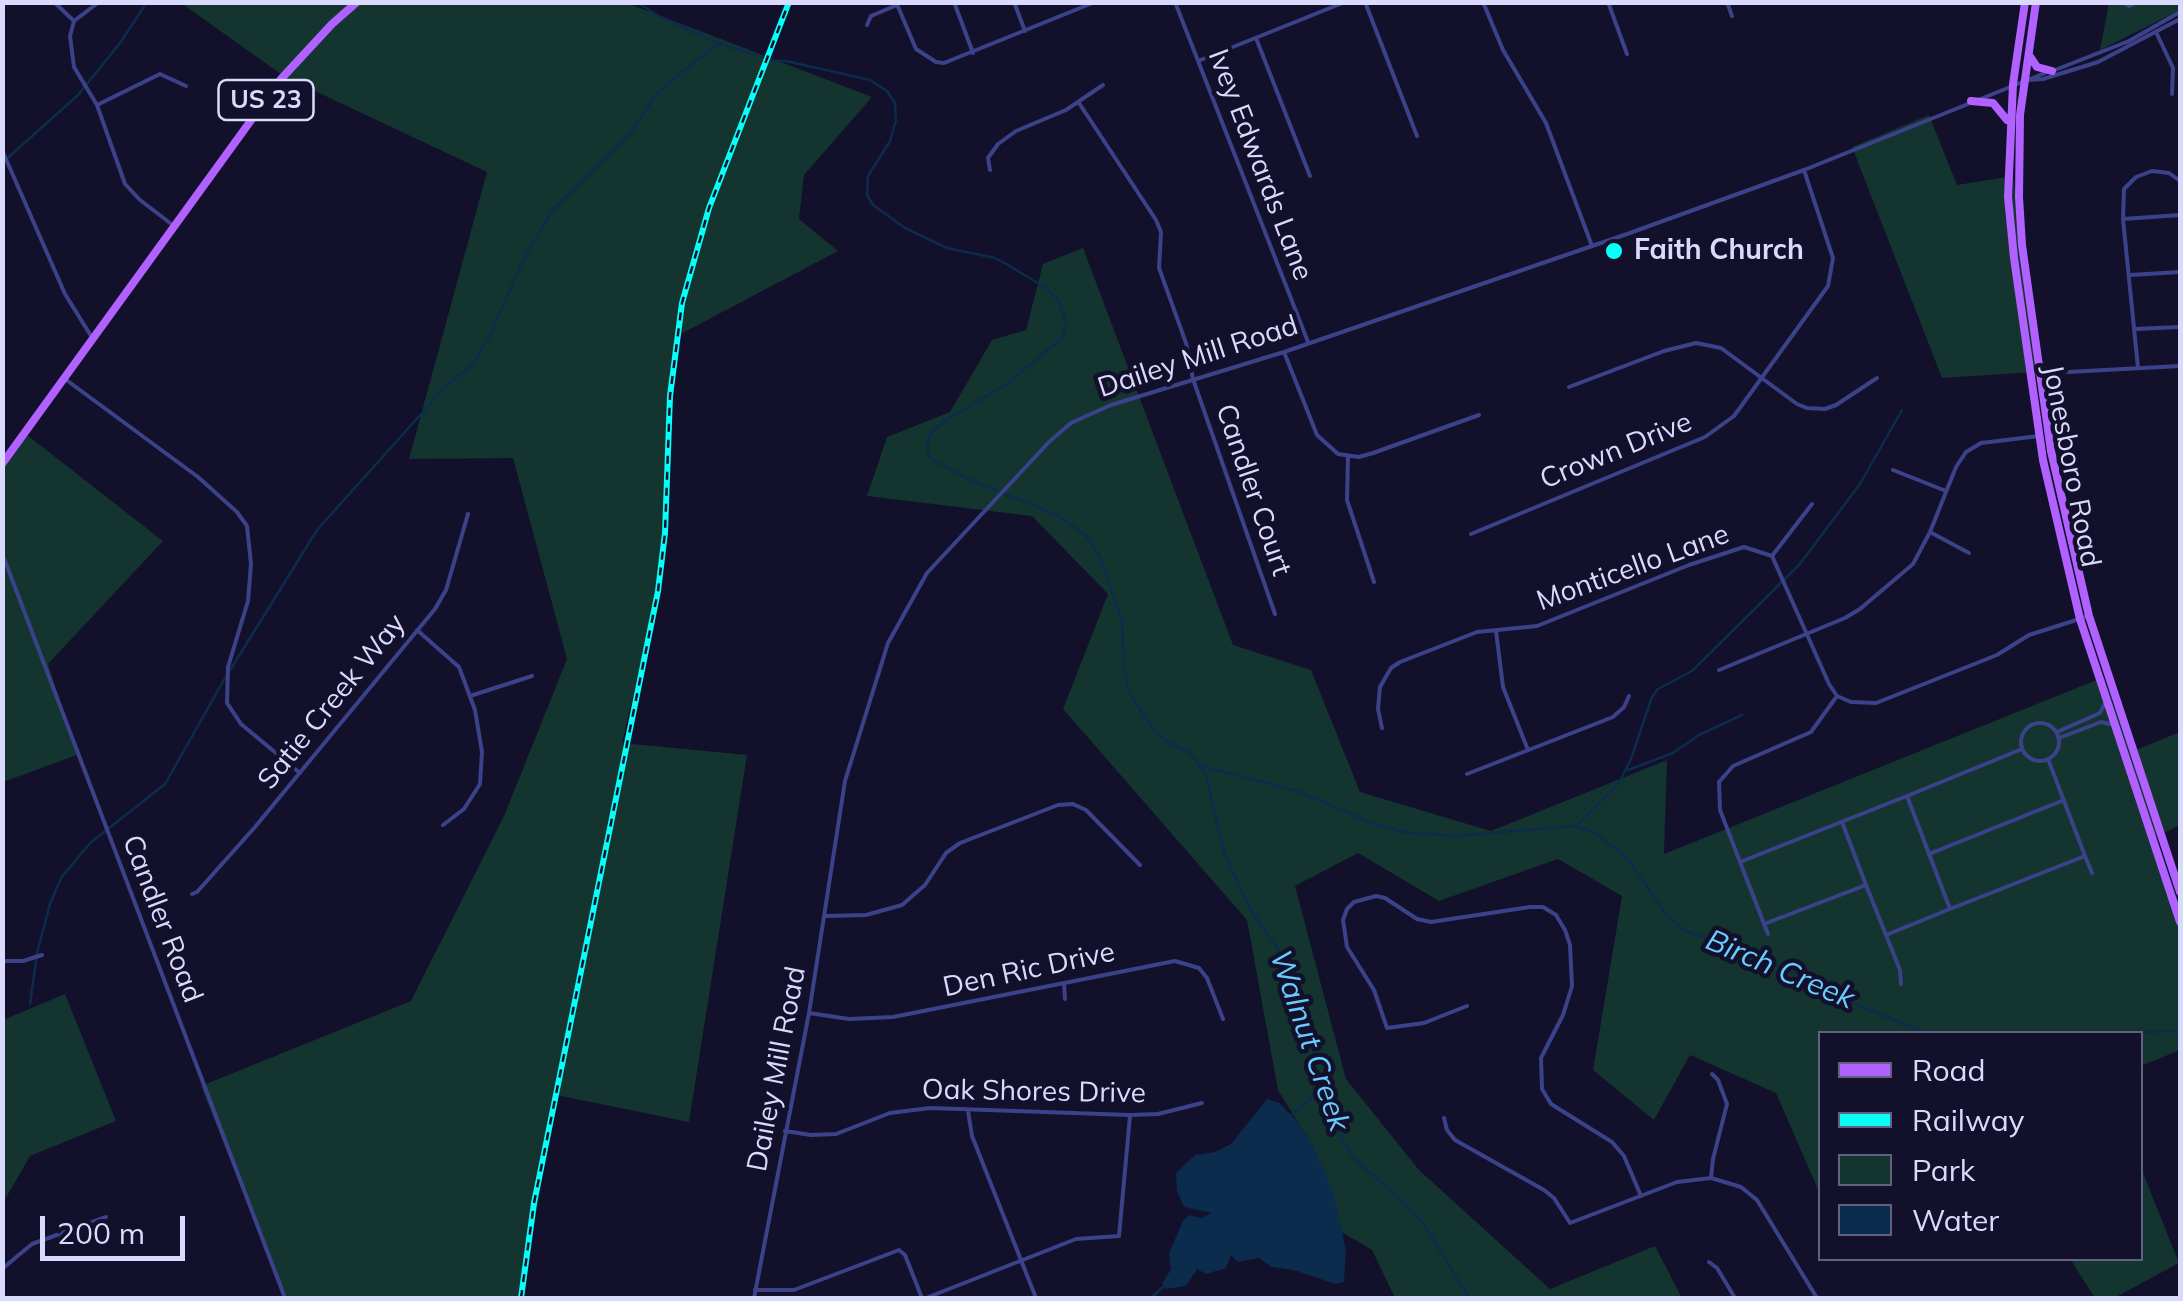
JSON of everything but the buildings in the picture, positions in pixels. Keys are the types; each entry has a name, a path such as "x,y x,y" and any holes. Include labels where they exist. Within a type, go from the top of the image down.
{"main road":[{"name":"US 23","path":"2,464 280,79 345,6 357,2"},
{"name":"Jonesboro Road","path":"2025,2 2012,84 2010,226 2035,374 2085,617 2106,702 2180,922"},
{"name":"Jonesboro Road","path":"2036,2 2023,81 2018,197 2039,436 2050,502 2085,617 2180,892"},
{"path":"2028,49 2034,64 2052,71"},
{"path":"1971,101 1996,105 2010,127"}],"street":[{"path":"54,2 74,21"},
{"path":"99,2 74,21 70,36 74,67 97,105 125,184 174,226"},
{"path":"954,2 973,53"},
{"path":"1014,2 1026,32"},
{"path":"1073,2 1076,11"},
{"path":"866,24 871,16 896,4 910,42 924,55 944,63 1095,2"},
{"name":"Ivey Edwards Lane","path":"1175,2 1308,342"},
{"path":"1198,61 1345,2"},
{"path":"1365,2 1417,136"},
{"path":"1483,2 1503,50 1546,123 1592,246"},
{"path":"1608,2 1628,54"},
{"path":"1726,2 1732,16"},
{"path":"2124,2 2129,6 2136,2"},
{"path":"2023,81 2086,66 2180,15"},
{"path":"2023,81 2155,30"},
{"path":"2155,30 2173,68 2172,94"},
{"path":"1256,38 1310,176"},
{"path":"97,105 160,74 186,86"},
{"name":"Dailey Mill Road","path":"754,1298 809,1013 838,821 853,752 888,643 927,573 1049,442 1071,424 1110,405 1284,352 1592,246 1804,170 2023,81"},
{"path":"990,170 988,158 998,144 1016,131 1079,102 1103,85"},
{"name":"Candler Court","path":"1079,102 1161,232 1158,268 1275,614"},
{"path":"2,150 65,294 94,340"},
{"name":"Crown Drive","path":"1471,534 1705,438 1734,416 1821,299 1832,272 1826,230 1804,170"},
{"path":"2138,368 2122,219 2124,189 2136,177 2152,171 2169,173 2180,181"},
{"path":"2122,219 2180,215"},
{"path":"2130,275 2180,272"},
{"path":"2135,329 2180,327"},
{"path":"1569,387 1696,343 1720,348 1797,404 1818,410 1836,405 1877,378"},
{"path":"1284,352 1316,435 1331,451 1348,457 1373,453 1479,415"},
{"path":"2035,374 2180,366"},
{"path":"66,379 198,477 237,512 246,526 250,542 248,601 228,668 227,703 241,724 300,773"},
{"path":"1719,670 1860,609 1913,564 1961,458 1975,446 2039,436"},
{"path":"1348,457 1346,500 1374,582"},
{"path":"1894,470 1946,491"},
{"path":"1772,556 1812,504"},
{"name":"Satie Creek Way","path":"192,894 198,892 300,773 417,630 446,590 468,514"},
{"path":"1930,532 1969,552"},
{"name":"Monticello Lane","path":"1382,728 1378,696 1391,668 1477,632 1537,626 1734,549 1752,548 1772,556 1821,669 1837,696"},
{"name":"Candler Road","path":"2,553 285,1298"},
{"path":"1768,934 1720,810 1719,782 1733,766 1811,732 1837,696 1866,705 1876,703 1997,654 2029,635 2085,617"},
{"path":"417,630 459,667 470,696 483,769 473,797 444,826"},
{"path":"1496,631 1503,687 1528,750"},
{"path":"470,696 532,676"},
{"path":"1467,774 1613,718 1629,696"},
{"path":"2058,735 2100,713 2106,702"},
{"path":"2058,735 2101,722 2114,725"},
{"path":"2047,724 2058,735 2056,753 2048,760 2030,758 2022,749 2021,736 2028,726 2047,724"},
{"path":"1740,862 2022,749"},
{"path":"2048,760 2092,873"},
{"path":"1907,796 1950,908"},
{"path":"1929,854 2064,800"},
{"path":"826,916 866,914 902,905 925,884 946,853 1058,804 1086,810 1140,865"},
{"path":"1841,821 1900,970 1901,984"},
{"path":"1886,935 2085,856"},
{"path":"1764,924 1866,885"},
{"path":"1468,1006 1424,1023 1387,1028 1374,990 1348,946 1343,920 1347,909 1366,897 1376,896 1417,920 1431,922 1530,906 1544,907 1556,914 1570,945 1572,986 1563,1016 1541,1058 1542,1089 1551,1104 1612,1142 1624,1156 1640,1196"},
{"path":"2,961 23,961 42,955"},
{"name":"Den Ric Drive","path":"809,1013 848,1018 893,1016 1163,962 1199,968 1223,1019"},
{"path":"1064,984 1065,999"},
{"path":"1712,1074 1726,1104 1712,1178"},
{"name":"Oak Shores Drive","path":"784,1132 836,1134 890,1113 930,1108 1130,1115 1202,1103"},
{"path":"968,1109 972,1136 1036,1298"},
{"path":"755,1290 794,1290 899,1250 905,1255 924,1298 1076,1239 1119,1236 1130,1115"},
{"path":"1444,1118 1455,1140 1544,1190 1570,1223 1677,1182 1712,1178 1740,1187 1757,1200 1817,1298"},
{"path":"2,1269 32,1244 106,1218"},
{"path":"1708,1262 1717,1268 1735,1298"}],"green space":[{"path":"181,3 627,3 872,97 804,175 799,219 838,251 675,337 661,576 622,743 747,755 689,1122 556,1095 522,1298 285,1298 201,1086 411,1001 504,816 567,659 513,458 409,459 487,172 285,77"},
{"path":"2109,3 2180,3 2180,10 2100,50"},
{"path":"1929,115 1957,185 2013,176 2036,372 1942,378 1852,147"},
{"path":"1083,248 1233,645 1311,670 1360,792 1491,831 1667,760 1664,854 2104,677 2131,752 2180,732 2180,825 2152,839 2180,904 2180,1050 2143,1065 2143,1031 1818,1031 1818,1189 1776,1093 1690,1055 1654,1120 1593,1070 1622,896 1558,859 1439,901 1358,853 1295,886 1346,1079 1419,1170 1550,1289 1655,1246 1682,1298 1395,1298 1372,1250 1335,1228 1307,1137 1278,1090 1247,920 1063,709 1108,594 1032,516 867,496 887,437 950,412 992,340 1026,330 1043,264"},
{"path":"27,435 163,541 48,664 77,755 3,782 3,465"},
{"path":"65,994 116,1121 30,1156 3,1203 3,1020"},
{"path":"2143,1173 2179,1263 2114,1298 2095,1298 2071,1261 2143,1261"}],"water":[{"path":"1267,1099 1279,1103 1296,1120 1313,1146 1334,1193 1346,1251 1344,1282 1335,1284 1272,1267 1259,1258 1238,1262 1231,1255 1226,1268 1206,1274 1197,1269 1186,1286 1166,1289 1162,1284 1171,1269 1169,1253 1183,1221 1189,1215 1201,1218 1212,1213 1184,1207 1177,1191 1176,1173 1195,1155 1231,1144"}],"waterway":[{"path":"2,163 78,95 147,2"},
{"name":"Walnut Creek","path":"637,2 718,43 774,61 870,80 887,91 895,103 896,120 890,141 868,176 867,195 873,205 905,228 947,248 995,258 1046,288 1059,301 1066,322 1063,337 1007,384 943,422 929,436 930,458 966,478 1057,515 1085,535 1099,555 1122,620 1129,693 1153,729 1170,744 1189,752 1206,775 1224,853 1252,912 1277,947 1313,1050 1320,1095 1328,1115 1354,1159 1423,1223 1469,1298"},
{"path":"229,672 317,530 447,385 473,364 523,260 552,211 630,134 659,91 718,43"},
{"path":"1577,825 1619,783 1658,689 1692,671 1799,565 1860,484 1902,410"},
{"path":"30,1004 37,953 61,878 90,843 165,784 225,678"},
{"path":"1628,770 1673,753 1699,735 1742,715"},
{"name":"Birch Creek","path":"1201,766 1298,791 1369,822 1403,832 1454,836 1575,826 1594,832 1628,859 1663,910 1684,930 1785,969 1864,1008 1922,1031"},
{"name":"Birch Creek","path":"2143,1032 2180,1031"},
{"path":"1292,1114 1318,1093"},
{"path":"1151,1298 1163,1287"}],"railway":[{"path":"521,1298 534,1203 658,591 665,533 670,396 682,303 709,208 789,2"}],"place":[{"name":"Faith Church","path":"1614,251"}]}
